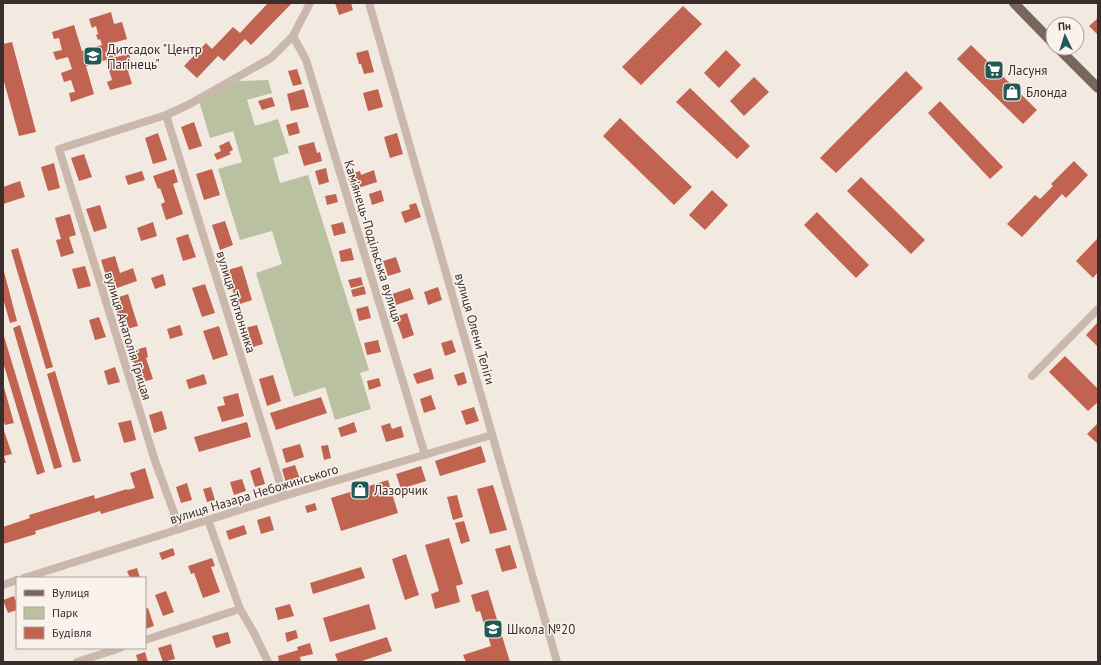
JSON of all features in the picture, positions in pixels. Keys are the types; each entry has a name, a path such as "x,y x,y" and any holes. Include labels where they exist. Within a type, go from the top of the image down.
{"main road":[{"path":"1014,3 1045,35"},
{"path":"1066,56 1098,88"}],"street":[{"path":"166,115 188,105 271,58 293,36 310,3"},
{"name":"вулиця Олени Теліги","path":"369,3 557,662"},
{"name":"Камʼянець-Подільська вулиця","path":"293,36 306,60 425,455"},
{"name":"вулиця Анатолія Грицая","path":"166,115 59,149 155,461 180,529"},
{"name":"вулиця Тютюнника","path":"166,115 284,496"},
{"path":"1032,376 1098,309"},
{"name":"вулиця Назара Небожинського","path":"27,577 284,496 492,435"},
{"path":"208,520 240,609 268,662"},
{"path":"3,585 16,580"},
{"path":"146,640 240,609"},
{"path":"77,662 117,649"}],"green space":[{"path":"268,80 272,93 247,100 255,126 278,119 289,153 273,158 280,183 308,175 369,370 360,373 371,409 335,420 325,387 294,397 256,273 282,264 272,231 240,240 218,169 242,162 233,131 210,138 199,101 236,81"}],"building":[{"path":"268,3 292,3 251,45 245,39 224,61 218,56 197,78 184,66 206,43 212,49 233,27 240,33"},
{"path":"335,3 351,3 353,10 339,15"},
{"path":"683,6 702,24 641,85 622,67"},
{"path":"111,12 114,24 122,22 127,39 113,43 117,57 129,53 133,69 128,71 132,84 110,90 107,82 112,80 106,60 86,66 94,94 71,102 69,93 75,92 71,80 64,82 61,73 72,69 68,57 56,60 53,52 62,50 59,38 54,39 52,32 74,25 82,51 102,45 100,39 98,40 96,35 98,34 96,26 92,28 89,19"},
{"path":"1098,18 1098,35 1089,26"},
{"path":"12,42 36,132 19,136 3,78 3,44"},
{"path":"971,45 1037,110 1023,124 957,59"},
{"path":"368,50 374,72 364,74 356,53"},
{"path":"726,50 741,65 719,88 704,73"},
{"path":"297,69 302,84 293,86 288,71"},
{"path":"906,71 923,88 836,173 820,158"},
{"path":"754,77 769,92 744,116 730,101"},
{"path":"690,88 750,146 737,159 676,102"},
{"path":"304,89 309,107 291,111 287,94"},
{"path":"378,89 383,107 368,111 363,93"},
{"path":"272,97 275,106 262,110 258,101"},
{"path":"940,101 1003,167 990,179 928,113"},
{"path":"620,118 692,187 674,205 603,136"},
{"path":"194,122 202,146 189,150 181,127"},
{"path":"297,122 300,133 289,136 286,125"},
{"path":"158,133 167,160 153,164 145,138"},
{"path":"397,133 403,154 390,158 384,137"},
{"path":"229,141 233,150 229,152 231,154 217,160 214,154 221,151 219,146"},
{"path":"314,142 317,153 320,152 322,161 304,166 298,146"},
{"path":"84,154 92,177 79,181 71,158"},
{"path":"1074,161 1088,175 1066,198 1062,194 1022,237 1007,224 1035,195 1040,199 1053,186 1051,184"},
{"path":"54,163 60,188 48,191 41,167"},
{"path":"326,168 329,182 319,185 315,171"},
{"path":"174,169 178,182 173,184 183,214 166,220 161,204 165,202 160,188 158,189 153,176"},
{"path":"212,169 220,195 204,200 196,174"},
{"path":"374,170 377,182 352,190 347,175 360,171 361,175"},
{"path":"142,171 145,180 128,185 125,176"},
{"path":"861,177 925,240 911,254 847,191"},
{"path":"20,181 25,197 3,204 3,187"},
{"path":"381,190 384,201 372,205 369,194"},
{"path":"712,190 728,205 705,230 689,215"},
{"path":"336,194 338,202 327,205 325,196"},
{"path":"416,203 421,217 405,223 401,212 410,209 409,205"},
{"path":"100,205 107,228 94,232 86,209"},
{"path":"817,212 869,265 856,278 804,225"},
{"path":"70,214 76,235 69,237 74,253 61,257 56,240 61,239 55,218"},
{"path":"225,221 233,245 220,250 212,225"},
{"path":"153,222 157,236 141,241 137,228"},
{"path":"343,222 346,233 334,236 331,225"},
{"path":"188,234 196,257 183,261 176,238"},
{"path":"1098,238 1098,272 1093,278 1076,261"},
{"path":"18,248 53,367 46,369 11,250"},
{"path":"351,248 354,260 341,262 339,251"},
{"path":"115,256 120,273 133,268 137,281 117,288 116,286 110,288 101,260"},
{"path":"396,257 401,272 388,276 383,261"},
{"path":"85,266 91,286 78,289 72,269"},
{"path":"242,266 252,300 237,305 227,270"},
{"path":"3,268 17,321 10,323 3,298"},
{"path":"163,274 166,285 155,289 151,278"},
{"path":"361,277 363,285 351,288 348,280"},
{"path":"205,284 215,313 202,317 192,288"},
{"path":"364,286 366,294 353,297 351,290"},
{"path":"438,287 442,300 428,305 424,292"},
{"path":"410,288 414,299 396,305 392,294"},
{"path":"128,294 138,326 123,330 113,299"},
{"path":"368,306 371,318 359,321 356,309"},
{"path":"407,313 414,335 403,339 395,317"},
{"path":"99,317 106,337 95,340 89,320"},
{"path":"1098,322 1098,347 1086,335"},
{"path":"20,325 62,467 54,469 13,328"},
{"path":"180,325 183,335 170,339 167,329"},
{"path":"257,325 263,344 250,348 244,328"},
{"path":"219,326 228,355 213,360 203,331"},
{"path":"3,333 45,472 37,475 3,362"},
{"path":"378,340 381,352 367,355 364,343"},
{"path":"452,340 456,352 445,356 441,343"},
{"path":"146,347 148,357 146,358 153,379 140,383 134,362 131,362 128,352"},
{"path":"1065,356 1098,389 1098,402 1088,411 1049,372"},
{"path":"115,367 120,382 108,385 104,371"},
{"path":"431,368 434,379 417,384 413,374"},
{"path":"55,371 81,461 73,463 47,374"},
{"path":"464,372 467,383 458,386 454,375"},
{"path":"204,374 207,384 189,389 186,380"},
{"path":"273,375 281,401 267,406 259,379"},
{"path":"379,378 381,386 369,390 367,381"},
{"path":"3,384 14,423 5,425 3,418"},
{"path":"238,393 244,416 222,422 217,407 225,405 223,397"},
{"path":"431,395 436,409 424,413 420,399"},
{"path":"321,397 327,413 276,430 270,413"},
{"path":"474,407 479,421 466,425 461,411"},
{"path":"162,411 167,429 154,433 149,415"},
{"path":"131,420 136,440 124,443 118,423"},
{"path":"247,422 251,437 199,452 194,437"},
{"path":"354,422 357,432 341,437 338,428"},
{"path":"390,423 392,429 401,426 404,437 386,442 381,426"},
{"path":"1098,423 1098,444 1087,434"},
{"path":"3,428 12,454 4,456 6,463 3,463"},
{"path":"300,444 304,457 286,463 282,449"},
{"path":"328,445 331,458 324,460 321,446"},
{"path":"481,446 486,462 440,476 435,461"},
{"path":"295,465 300,479 286,483 282,469"},
{"path":"421,466 426,481 401,489 396,474"},
{"path":"260,467 265,484 255,487 250,471"},
{"path":"145,468 154,498 101,514 100,511 35,531 36,534 3,544 3,527 30,518 29,515 94,495 95,499 135,488 130,473"},
{"path":"242,479 246,491 234,495 230,482"},
{"path":"388,480 398,513 341,531 331,498"},
{"path":"187,483 192,500 181,503 176,487"},
{"path":"493,485 507,530 490,534 477,489"},
{"path":"211,487 215,500 207,502 203,489"},
{"path":"457,495 463,517 453,520 447,497"},
{"path":"315,503 317,510 307,513 305,506"},
{"path":"270,516 274,530 261,534 257,520"},
{"path":"464,521 470,541 461,544 455,523"},
{"path":"244,525 247,534 229,540 226,531"},
{"path":"449,538 463,584 456,586 460,602 435,609 431,594 439,591 425,545"},
{"path":"510,545 517,568 502,572 495,549"},
{"path":"173,548 175,555 162,560 159,553"},
{"path":"406,554 419,595 405,600 392,559"},
{"path":"212,558 215,566 211,567 220,592 203,598 194,573 191,574 188,566"},
{"path":"361,567 365,578 313,594 310,583"},
{"path":"137,568 140,577 130,577 127,571"},
{"name":"Школа №20","path":"488,590 510,662 466,662 463,655 491,646 480,611 476,612 471,595"},
{"path":"166,591 174,612 163,616 155,595"},
{"path":"14,596 16,610 8,613 3,600"},
{"path":"290,604 294,616 278,620 275,608"},
{"path":"369,604 376,629 330,642 323,618"},
{"path":"148,608 154,626 146,629 146,609"},
{"path":"296,630 298,638 287,642 285,633"},
{"path":"228,632 231,643 216,648 212,636"},
{"path":"387,637 392,651 359,662 338,662 335,654"},
{"path":"310,643 313,654 300,657 301,662 279,662 278,656 298,650 297,647"},
{"path":"171,644 175,659 163,662 158,648"},
{"path":"145,652 148,662 138,662 136,655"}],"place":[{"name":"Дитсадок \"Центр Пагінець\"","path":"93,56"},
{"name":"Ласуня","path":"994,70"},
{"name":"Блонда","path":"1012,92"},
{"name":"Лазорчик","path":"360,490"},
{"name":"Школа №20","path":"493,629"}]}
